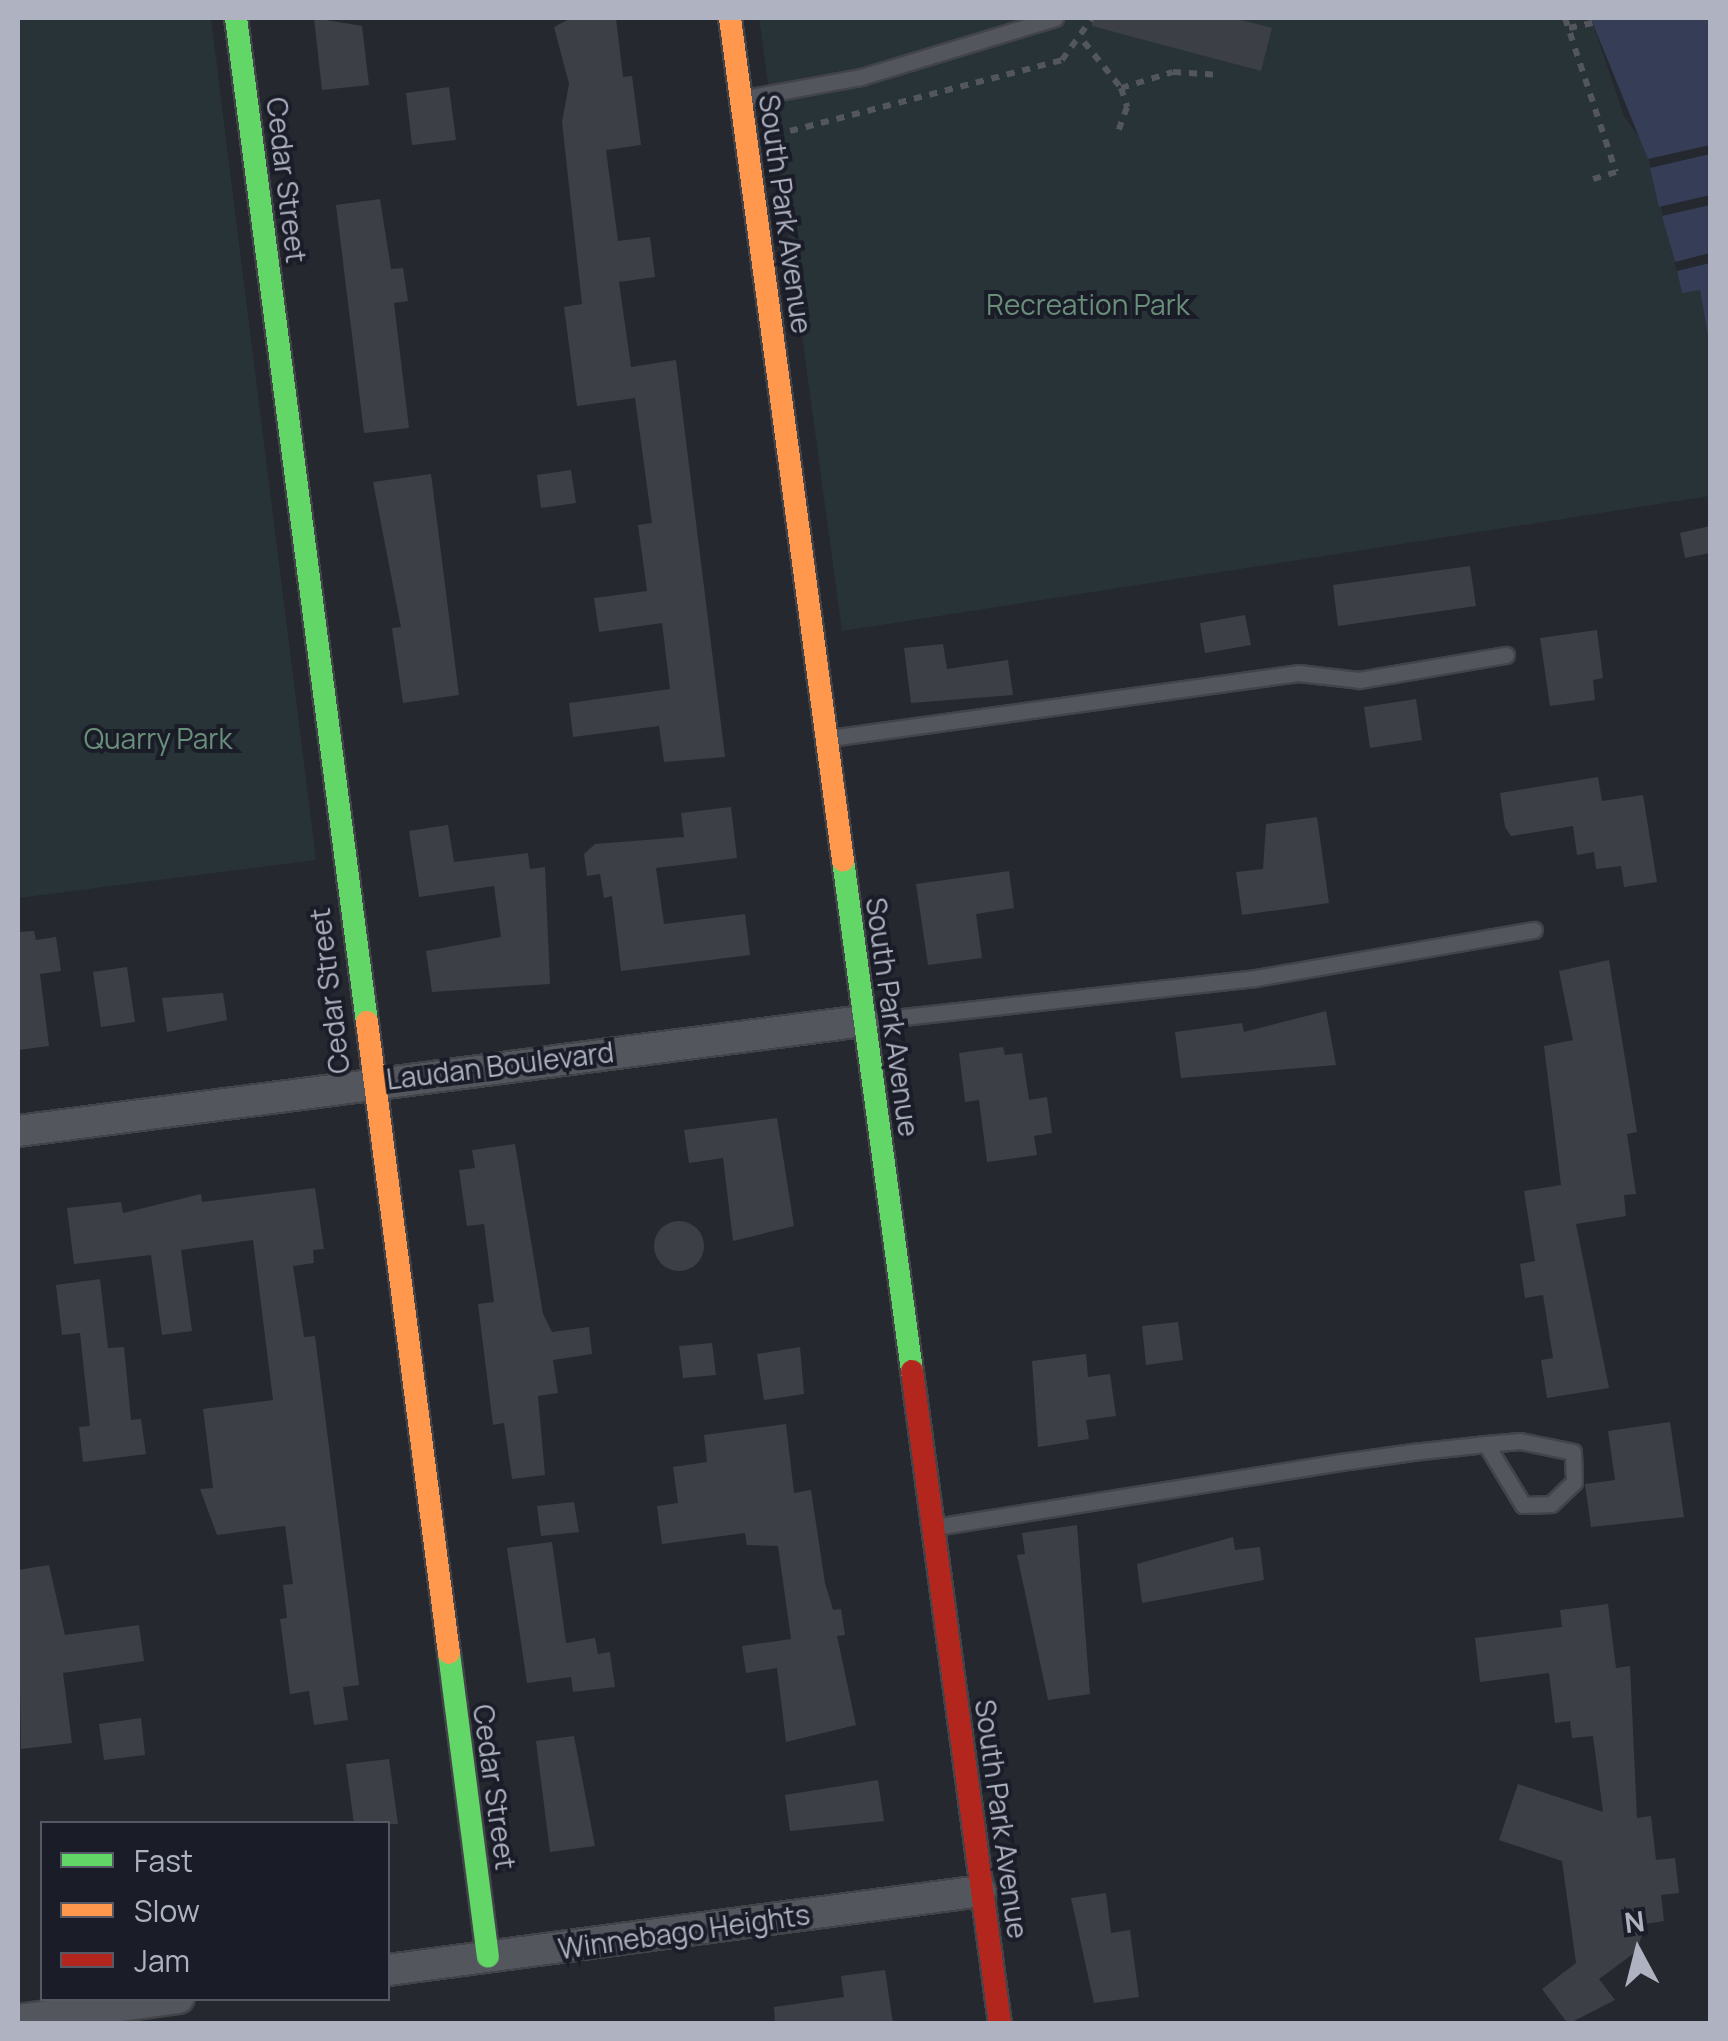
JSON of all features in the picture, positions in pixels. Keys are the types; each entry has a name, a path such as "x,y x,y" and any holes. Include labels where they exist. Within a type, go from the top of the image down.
{"main road":[{"name":"Cedar Street","path":"236,18 370,1082 488,1957"},
{"name":"South Park Avenue","path":"730,18 1000,2024"}],"street":[{"name":"Laudan Boulevard","path":"18,1131 863,1020"},
{"name":"Winnebago Heights","path":"390,1970 981,1891"},
{"path":"18,2020 157,2001"}],"lane":[{"path":"741,99 861,77 1055,18"},
{"path":"826,738 1298,672 1359,680 1506,656"},
{"path":"863,1020 1274,975 1534,930"},
{"path":"931,1527 1486,1444 1562,1444 1574,1452 1574,1482 1551,1504 1523,1506 1486,1444"}],"path":[{"path":"790,131 1062,60 1084,42 1092,18"},
{"path":"1564,18 1616,172 1587,181"},
{"path":"1569,28 1592,24"},
{"path":"1084,42 1121,88 1127,107 1118,132"},
{"path":"1121,88 1173,72 1220,75"}],"green space":[{"name":"Quarry Park","path":"18,18 211,18 316,860 18,898"},
{"name":"Recreation Park","path":"759,18 1591,18 1624,116 1646,147 1682,292 1700,289 1710,347 1710,496 842,631"}],"water":[{"path":"1710,18 1710,145 1648,159 1591,19"},
{"path":"1710,154 1710,195 1659,207 1650,168"},
{"path":"1710,205 1710,253 1675,262 1662,216"},
{"path":"1710,263 1710,347 1700,290 1682,293 1677,271"}],"building":[{"path":"314,18 362,26 369,85 322,90"},
{"path":"571,18 616,18 623,77 632,76 641,145 606,150 618,241 650,237 655,277 619,282 631,367 676,360 725,757 664,762 659,726 573,737 569,703 670,689 662,623 599,632 594,598 647,591 638,525 652,523 635,398 577,406 564,307 582,304 562,122 569,84 554,27"},
{"path":"1093,18 1233,18 1272,28 1261,71 1092,26"},
{"path":"449,87 456,140 412,145 406,93"},
{"path":"380,199 391,269 403,268 408,301 394,303 409,428 364,433 336,205"},
{"path":"571,470 576,503 541,508 537,475"},
{"path":"431,474 459,695 403,703 392,628 401,627 373,482"},
{"path":"1710,526 1710,553 1685,558 1680,533"},
{"path":"1470,566 1476,606 1338,626 1333,585"},
{"path":"1245,615 1251,645 1205,653 1200,623"},
{"path":"1597,630 1603,678 1593,680 1595,700 1550,706 1540,638"},
{"path":"943,644 947,669 1008,660 1013,695 911,703 904,648"},
{"path":"1416,699 1422,740 1370,748 1364,707"},
{"path":"1598,777 1602,801 1643,795 1657,882 1624,887 1621,866 1596,869 1594,852 1577,855 1573,826 1511,836 1505,827 1500,793"},
{"path":"731,807 737,858 656,868 664,924 745,914 750,955 621,971 612,896 604,898 600,874 587,876 584,854 595,844 684,837 681,813"},
{"path":"1317,817 1329,903 1242,915 1236,872 1263,869 1266,824"},
{"path":"448,825 454,862 528,853 530,869 545,867 550,984 432,992 426,951 501,937 494,886 419,897 409,831"},
{"path":"1009,871 1014,908 976,914 982,958 928,965 916,884"},
{"path":"34,931 36,940 56,937 61,971 40,974 49,1046 18,1050 18,932"},
{"path":"1609,960 1637,1132 1627,1134 1636,1194 1624,1195 1626,1216 1576,1224 1609,1388 1547,1398 1541,1360 1553,1358 1543,1295 1525,1298 1520,1264 1535,1261 1524,1191 1561,1185 1544,1046 1573,1040 1559,971"},
{"path":"127,967 135,1022 101,1027 93,972"},
{"path":"223,993 227,1020 167,1032 162,998"},
{"path":"1326,1011 1336,1065 1181,1078 1175,1032 1242,1023 1244,1032"},
{"path":"1003,1047 1005,1055 1022,1053 1029,1100 1047,1097 1052,1133 1034,1136 1037,1155 987,1162 979,1100 965,1102 959,1053"},
{"path":"777,1118 794,1226 733,1241 723,1158 689,1163 684,1130"},
{"path":"515,1144 543,1314 552,1332 589,1327 592,1354 553,1360 558,1393 538,1396 545,1475 512,1479 504,1423 493,1425 478,1304 494,1302 484,1224 467,1226 459,1170 475,1168 472,1150"},
{"path":"315,1188 324,1249 313,1250 314,1263 293,1266 304,1337 315,1336 359,1685 343,1687 348,1720 314,1725 309,1691 290,1694 280,1619 287,1618 283,1585 293,1584 285,1526 217,1535 200,1489 213,1488 203,1409 273,1400 253,1240 181,1250 192,1331 162,1335 151,1255 74,1264 67,1208 121,1202 123,1213 201,1194 202,1202"},
{"path":"679,1221 696,1229 704,1246 696,1263 679,1271 662,1263 654,1246 662,1229"},
{"path":"100,1279 108,1348 124,1347 131,1420 141,1419 146,1454 83,1462 79,1427 90,1426 80,1333 62,1335 56,1285"},
{"path":"1178,1322 1183,1360 1146,1365 1142,1326"},
{"path":"712,1343 716,1375 683,1378 679,1346"},
{"path":"800,1347 804,1394 764,1400 757,1354"},
{"path":"1086,1354 1088,1377 1110,1374 1116,1416 1086,1420 1089,1439 1038,1447 1032,1361"},
{"path":"1670,1422 1684,1517 1591,1527 1585,1484 1615,1480 1608,1431"},
{"path":"786,1424 794,1493 811,1490 825,1583 833,1610 841,1609 845,1635 837,1636 856,1725 786,1742 777,1668 746,1673 742,1646 791,1639 778,1546 747,1545 745,1533 662,1544 657,1506 678,1503 673,1467 707,1462 704,1435"},
{"path":"574,1502 579,1532 541,1536 537,1506"},
{"path":"1077,1525 1090,1694 1048,1700 1017,1555 1025,1554 1022,1533"},
{"path":"1233,1537 1235,1550 1260,1547 1264,1580 1142,1603 1137,1564"},
{"path":"552,1542 566,1643 595,1638 598,1654 610,1652 615,1687 573,1692 571,1677 527,1683 507,1548"},
{"path":"49,1565 65,1635 139,1625 144,1661 63,1673 72,1743 21,1749 18,1570"},
{"path":"1608,1604 1616,1668 1630,1666 1637,1818 1651,1816 1656,1860 1675,1858 1679,1893 1661,1895 1664,1921 1645,1924 1637,1951 1599,1979 1615,2000 1568,2024 1542,1989 1576,1963 1562,1861 1499,1840 1518,1784 1603,1812 1593,1736 1572,1738 1570,1721 1555,1723 1549,1673 1480,1682 1475,1638 1562,1627 1560,1610"},
{"path":"141,1718 145,1755 104,1760 99,1724"},
{"path":"574,1736 595,1846 550,1852 536,1741"},
{"path":"389,1759 398,1824 354,1821 346,1764"},
{"path":"878,1780 884,1821 790,1831 785,1795"},
{"path":"1106,1893 1111,1933 1130,1930 1139,1997 1094,2003 1071,1898"},
{"path":"885,1970 893,2024 775,2024 774,2007 844,1997 841,1976"}],"traffic: fast":[{"path":"236,18 367,1022"},
{"path":"843,860 912,1371"},
{"path":"449,1653 488,1957"}],"traffic: slow":[{"path":"730,18 843,860"},
{"path":"367,1022 449,1653"}],"traffic: jam":[{"path":"912,1371 1000,2024"}]}
